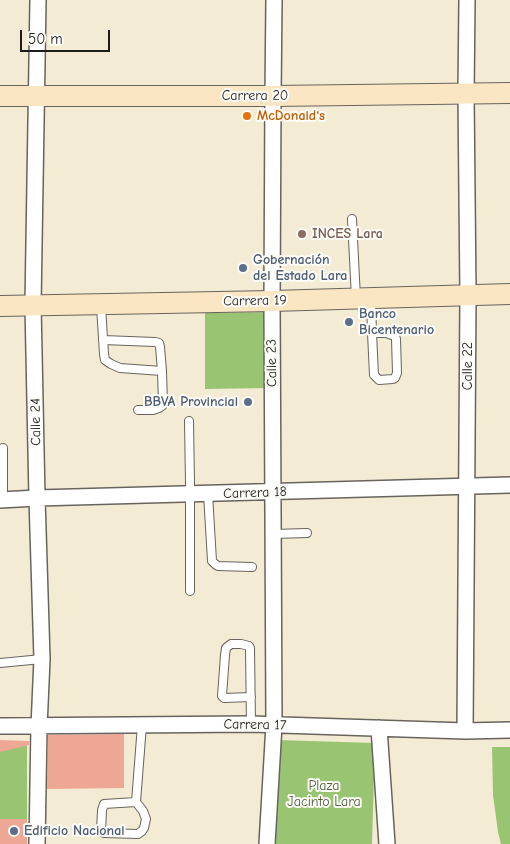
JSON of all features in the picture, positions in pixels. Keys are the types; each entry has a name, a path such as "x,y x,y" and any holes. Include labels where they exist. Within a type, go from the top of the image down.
{"street":[{"name":"Calle 24","path":"37,844 42,660 33,305 38,0"},
{"name":"Calle 23","path":"267,844 274,725 272,301 274,0"},
{"name":"Calle 22","path":"465,731 468,295 467,0"},
{"name":"Carrera 20","path":"0,96 273,96 510,92"},
{"name":"Carrera 19","path":"0,306 510,294"},
{"name":"Carrera 18","path":"1,500 510,485"},
{"name":"Carrera 17","path":"0,726 251,724 465,731 510,730"},
{"path":"379,728 386,844"}],"lane":[{"path":"352,219 364,298 372,333 374,374 379,380 393,379 397,372 395,336 386,333 372,333"},
{"path":"101,304 105,360 120,368 162,371"},
{"path":"103,340 155,342 159,344 163,405 153,410 138,410"},
{"path":"189,421 190,591"},
{"path":"1,500 3,448"},
{"path":"208,494 212,561 218,566 252,567"},
{"path":"274,534 307,534"},
{"path":"251,697 224,698 222,696 224,655 226,648 231,644 241,644 250,648 251,697 251,724"},
{"path":"0,663 42,660"},
{"path":"136,802 104,804 101,830 104,833 138,834 144,828 146,819 136,802 142,725"}],"green space":[{"path":"269,312 269,388 205,389 205,313"},
{"name":"Plaza Jacinto Lara","path":"277,740 375,743 372,844 271,844"},
{"path":"0,741 27,741 27,819 0,819"},
{"path":"492,747 510,747 510,844 501,844 498,832 493,795"}],"building":[{"path":"124,734 124,788 47,789 48,735"},
{"path":"0,740 29,741 29,745 0,752"},
{"name":"Edificio Nacional","path":"0,819 27,819 27,844 0,844"}],"place":[{"name":"McDonald's","path":"247,116"},
{"name":"INCES Lara","path":"302,234"},
{"name":"Gobernación del Estado Lara","path":"243,268"},
{"name":"Banco Bicentenario","path":"349,322"},
{"name":"BBVA Provincial","path":"248,402"},
{"name":"Edificio Nacional","path":"14,831"}]}
